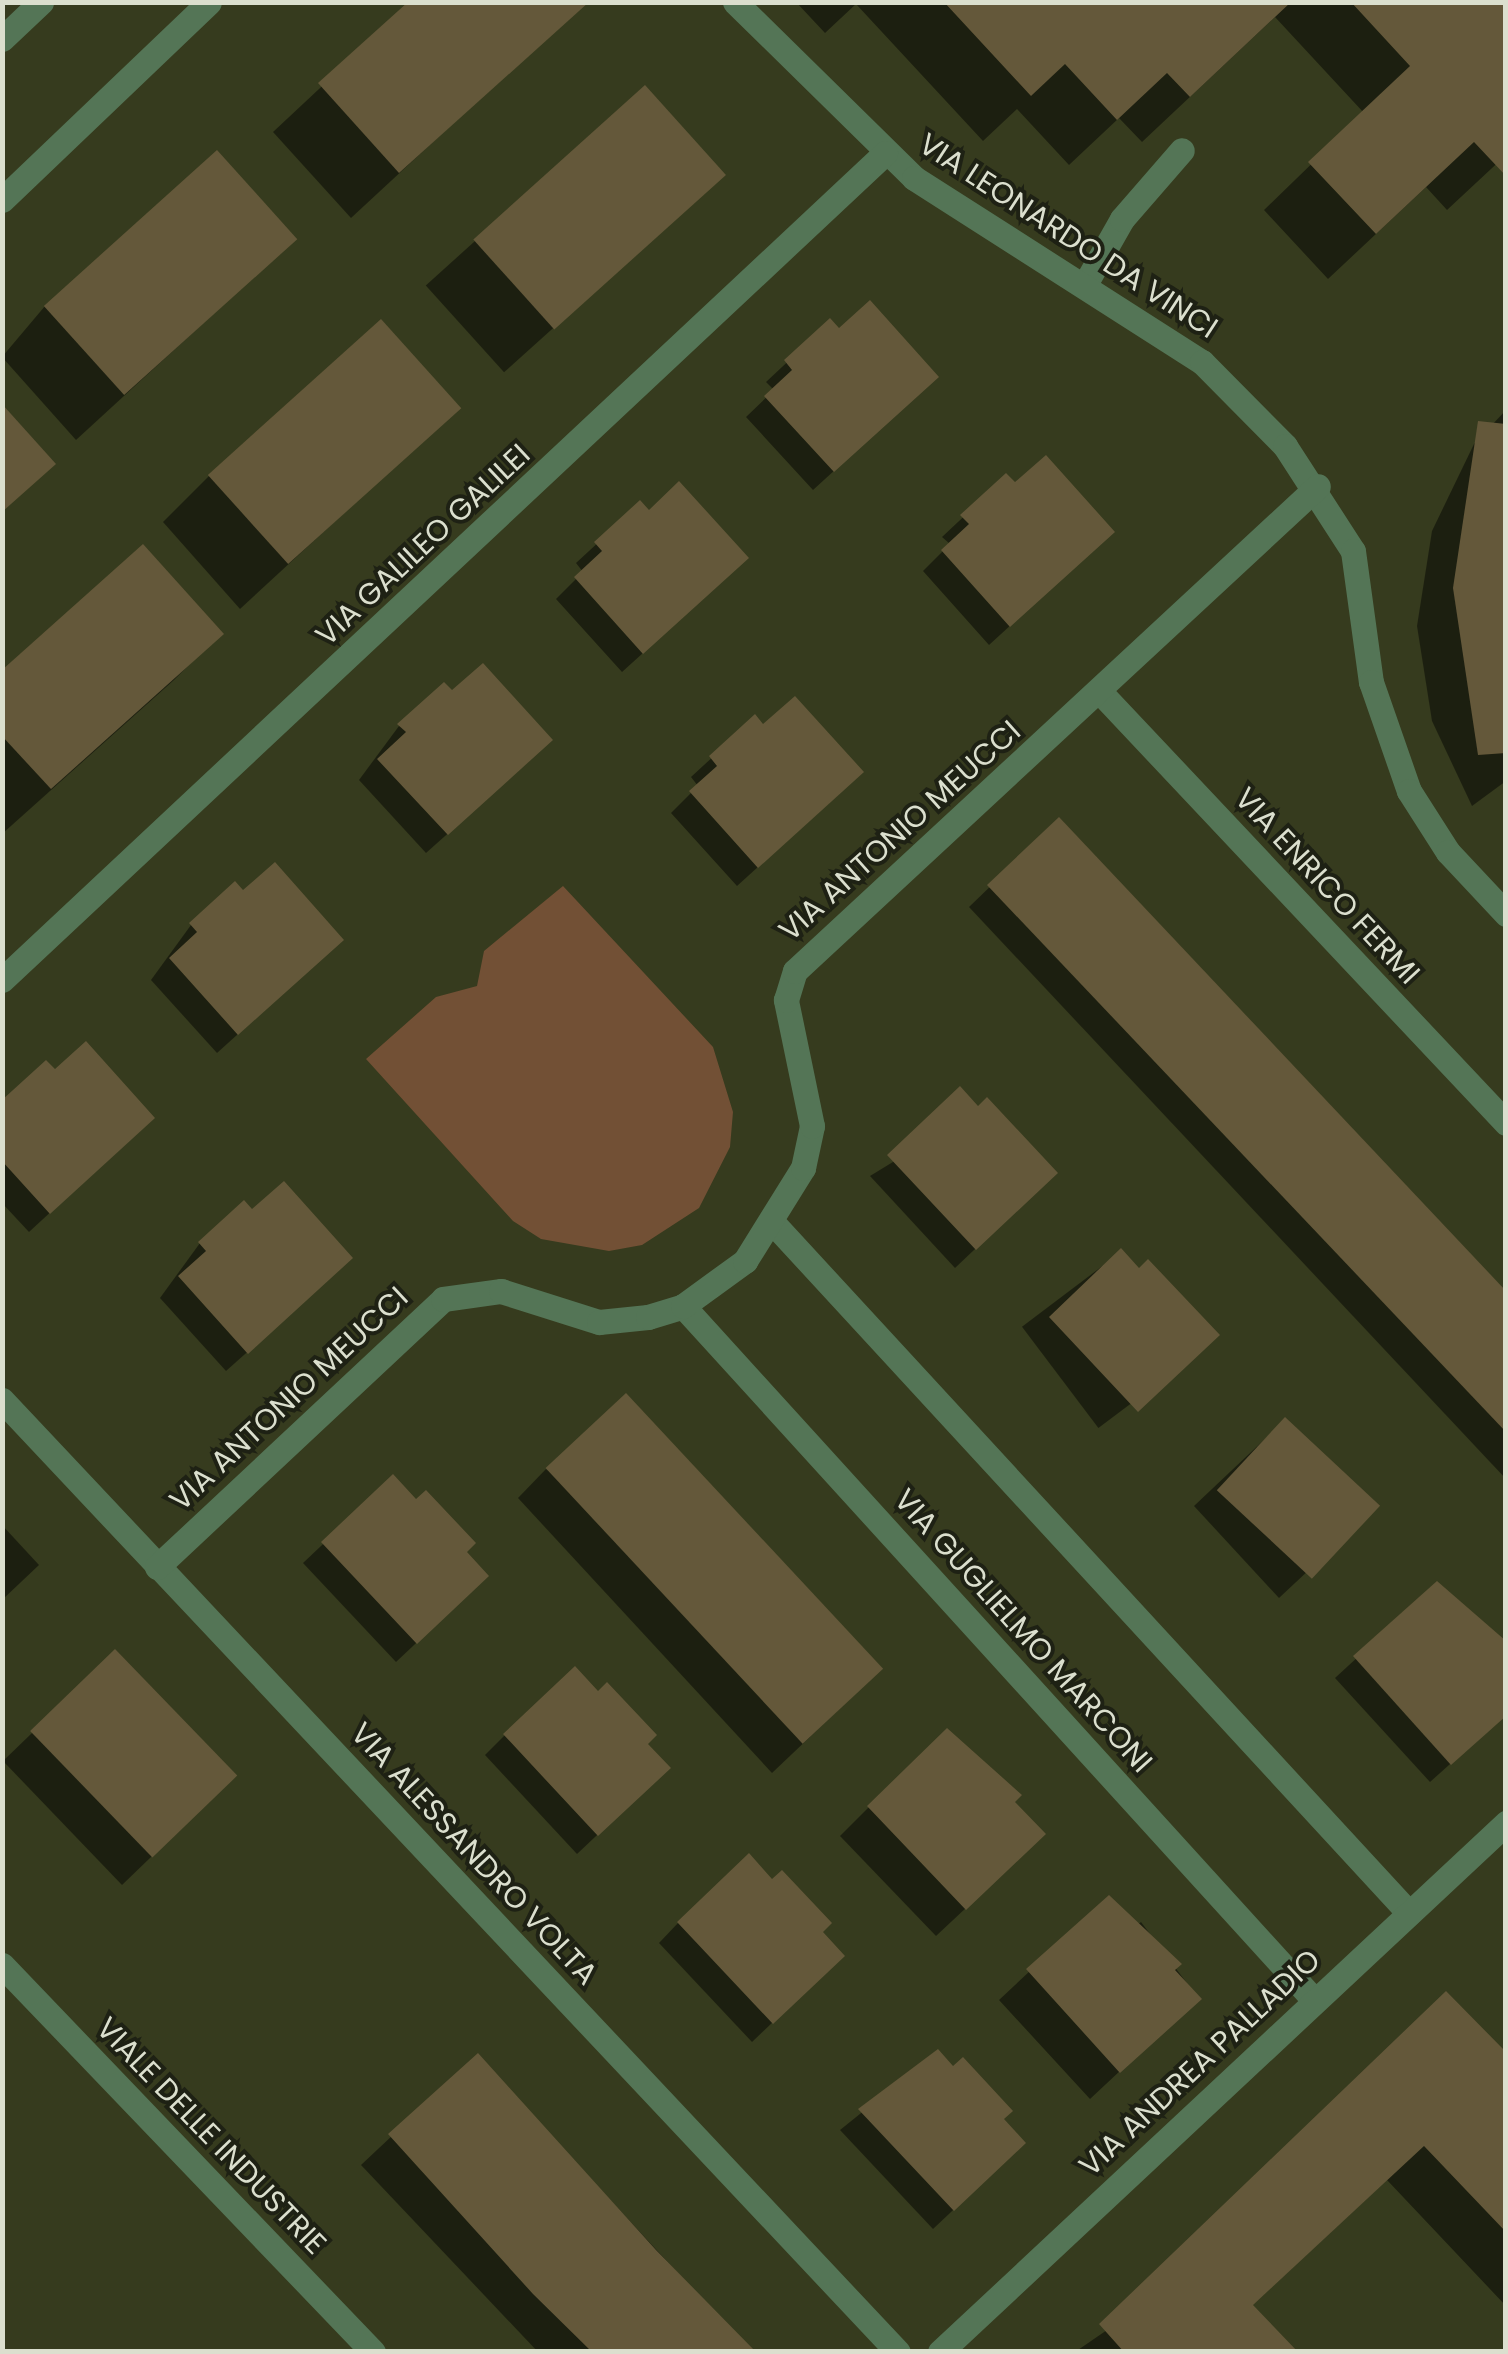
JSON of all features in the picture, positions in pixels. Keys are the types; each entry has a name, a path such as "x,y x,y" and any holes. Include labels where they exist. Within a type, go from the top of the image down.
{"street":[{"path":"2,39 41,2"},
{"path":"2,200 209,2"},
{"name":"VIA LEONARDO DA VINCI","path":"735,2 885,153 1227,384 1318,486 1353,550 1371,682 1394,758 1448,852 1506,914"},
{"path":"1084,286 1122,219 1182,150"},
{"name":"VIA GALILEO GALILEI","path":"2,980 885,153"},
{"name":"VIA ANTONIO MEUCCI","path":"158,1567 444,1299 501,1290 600,1322 684,1306 745,1260 774,1224 812,1126 786,1000 795,971 1100,693 1318,486"},
{"name":"VIA ENRICO FERMI","path":"1100,693 1506,1123"},
{"path":"774,1224 1409,1912"},
{"name":"VIA GUGLIELMO MARCONI","path":"684,1306 1315,2001"},
{"name":"VIA ALESSANDRO VOLTA","path":"2,1400 898,2352"},
{"name":"VIA ANDREA PALLADIO","path":"940,2352 1506,1823"},
{"name":"VIALE DELLE INDUSTRIE","path":"2,1965 373,2352"}],"shaded area":[{"path":"563,886 713,1047 733,1112 730,1147 699,1208 642,1245 609,1251 541,1239 513,1221 366,1059 436,997 477,986 484,951"}],"building":[{"path":"408,2 589,2 399,173 318,83"},
{"path":"944,2 1291,2 1190,97 1167,73 1117,120 1065,64 1031,96"},
{"path":"1351,2 1506,2 1506,176 1474,142 1376,234 1308,162 1410,66"},
{"path":"645,85 726,175 554,329 473,240"},
{"path":"217,150 297,239 124,395 44,306"},
{"path":"870,300 939,377 834,472 764,396 792,370 784,360 830,318 839,328"},
{"path":"381,319 461,408 288,564 208,475"},
{"path":"2,404 56,464 2,512"},
{"path":"1478,421 1506,424 1506,753 1478,755 1453,588"},
{"path":"1046,455 1115,532 1010,627 941,550 969,524 960,515 1006,473 1015,482"},
{"path":"679,481 749,558 643,654 574,577 602,551 594,542 640,500 649,510"},
{"path":"143,544 224,634 51,789 2,736 2,670"},
{"path":"483,663 553,740 448,835 377,759 406,732 397,724 444,682 452,690"},
{"path":"795,696 864,772 758,868 689,791 717,766 709,756 755,714 763,724"},
{"path":"1059,817 1506,1291 1506,1432 987,885"},
{"path":"275,862 344,940 238,1035 169,958 197,932 189,923 235,881 243,890"},
{"path":"86,1041 155,1118 50,1214 2,1161 2,1100 46,1060 55,1069"},
{"path":"960,1086 978,1106 987,1097 1058,1173 976,1250 887,1155"},
{"path":"284,1181 353,1258 248,1354 178,1276 206,1251 198,1242 244,1200 252,1209"},
{"path":"1121,1248 1139,1268 1148,1259 1220,1335 1138,1412 1049,1317"},
{"path":"626,1393 883,1669 803,1744 546,1468"},
{"path":"1285,1417 1380,1506 1312,1579 1217,1490"},
{"path":"393,1474 416,1499 426,1490 476,1543 467,1552 489,1576 417,1644 321,1542"},
{"path":"1437,1581 1506,1641 1506,1716 1451,1765 1353,1656"},
{"path":"115,1649 237,1776 152,1858 30,1731"},
{"path":"575,1666 598,1691 607,1682 657,1735 648,1744 671,1768 598,1836 503,1734"},
{"path":"947,1728 1022,1795 1015,1802 1046,1834 966,1910 867,1806"},
{"path":"749,1853 772,1879 782,1870 832,1923 823,1932 845,1956 773,2024 677,1922"},
{"path":"1109,1895 1182,1964 1175,1970 1202,1999 1120,2073 1026,1969"},
{"path":"1446,1991 1506,2052 1506,2232 1424,2146 1253,2305 1298,2352 1124,2352 1099,2324"},
{"path":"938,2049 953,2066 963,2057 1013,2111 1004,2119 1026,2143 954,2211 858,2109"},
{"path":"478,2053 656,2250 756,2352 592,2352 533,2294 388,2134"}]}
